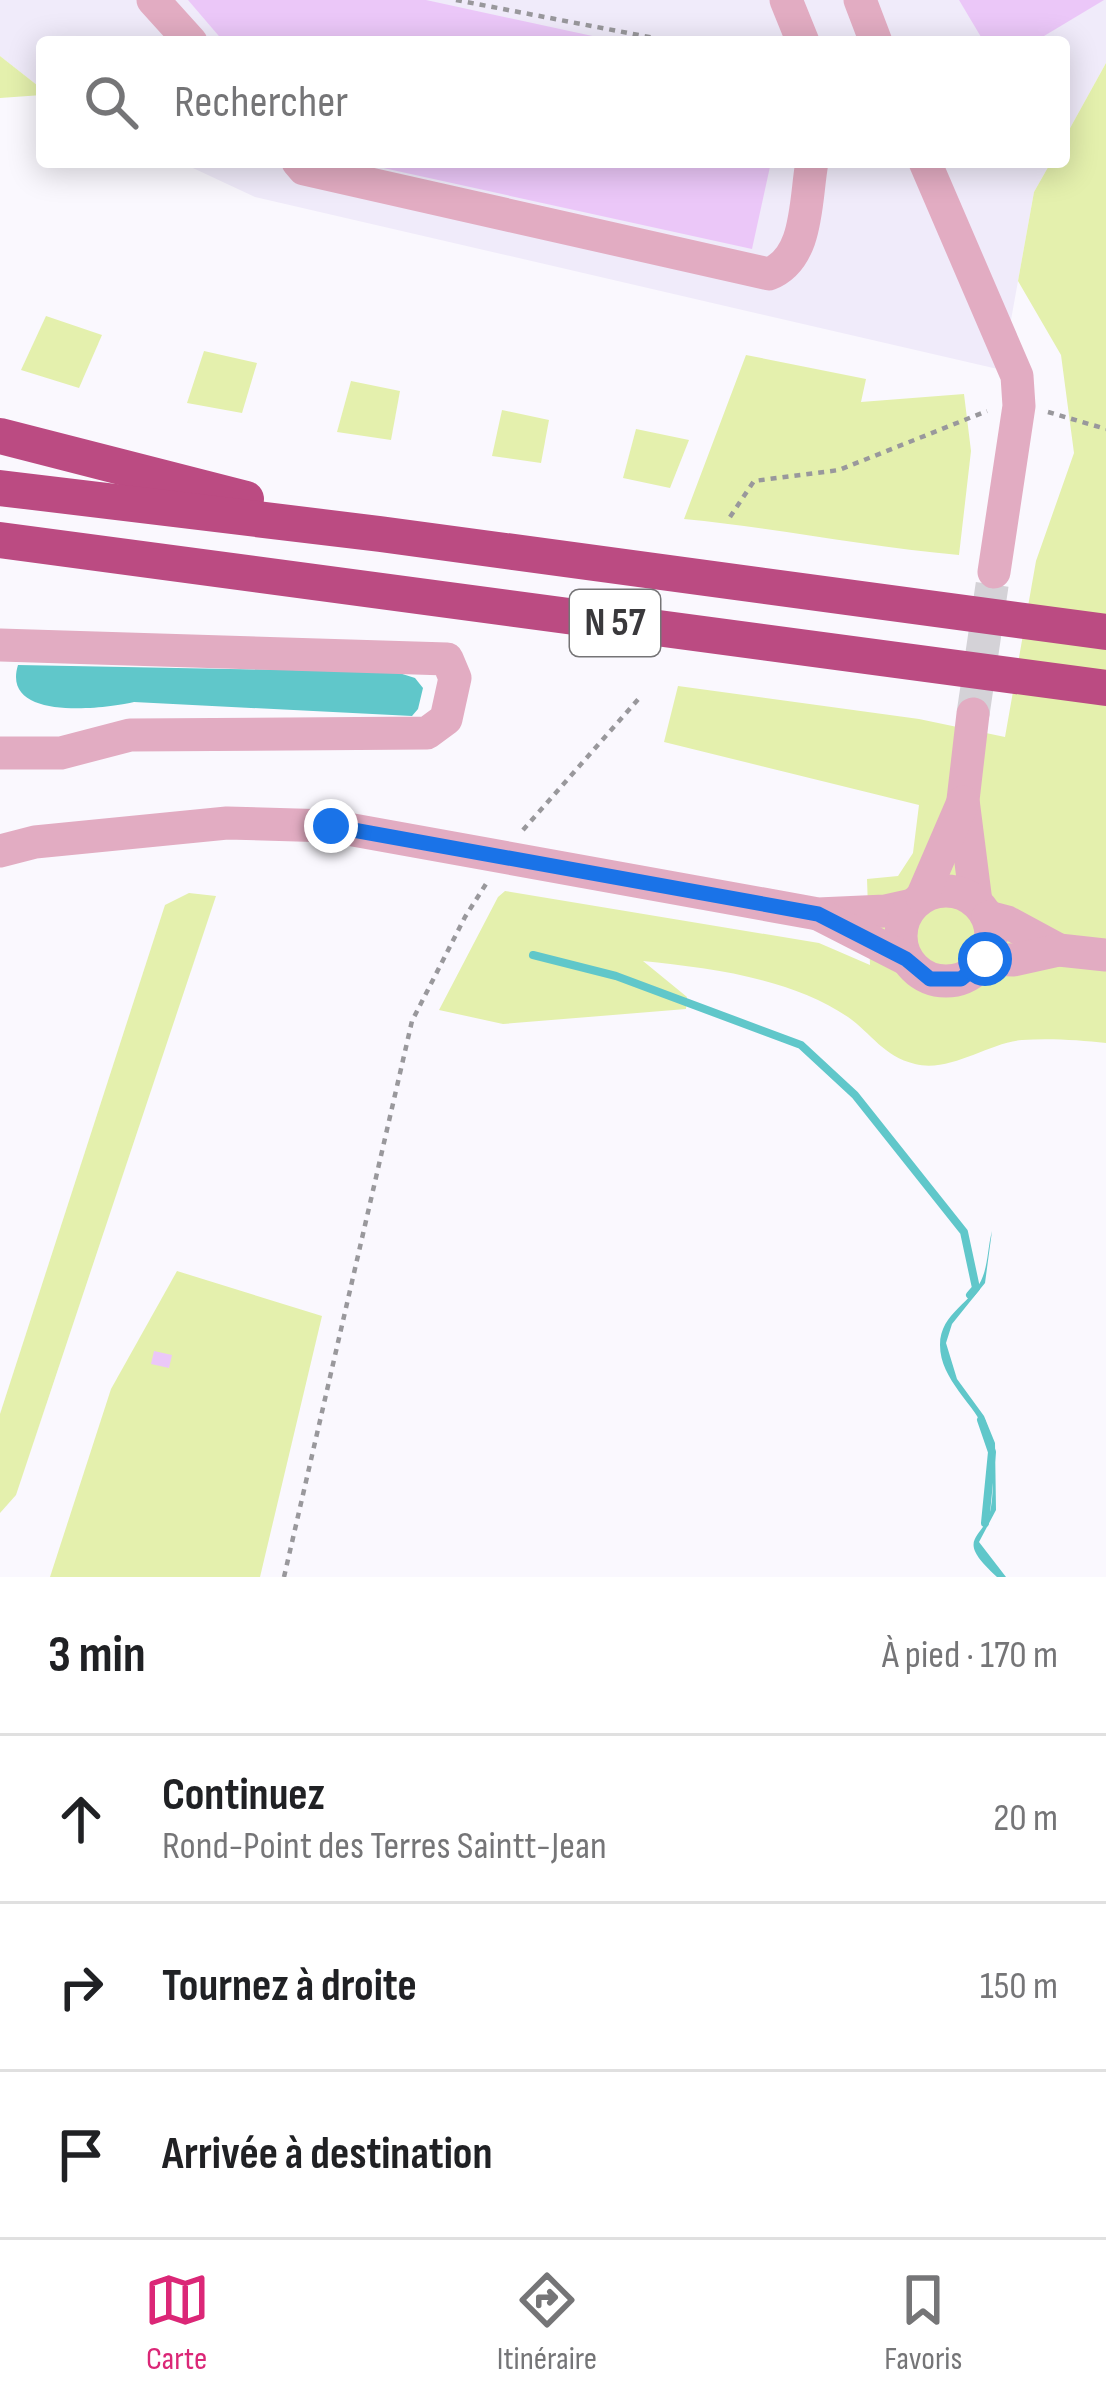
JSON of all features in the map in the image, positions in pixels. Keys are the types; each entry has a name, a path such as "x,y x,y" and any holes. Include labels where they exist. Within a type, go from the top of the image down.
{"highway":[{"path":"0,436 380,534"},
{"name":"N 57","path":"0,488 1106,632"},
{"name":"N 57","path":"0,540 1106,688"},
{"path":"0,562 125,556"}],"street":[{"path":"153,0 186,36"},
{"path":"786,0 801,36"},
{"path":"860,0 874,36"},
{"path":"303,168 769,274 784,268 796,255 811,168"},
{"path":"928,168 1018,376 1019,406 994,572"},
{"path":"0,644 446,659 455,678 446,718 427,734 130,735 61,753 0,753"},
{"path":"818,914 906,959 916,971 946,982 975,971 985,959 990,914 964,800 973,714"},
{"path":"906,959 901,928 964,800"},
{"path":"0,851 35,842 227,824 331,826 818,914 885,911 950,890 1059,950"},
{"path":"985,959 1059,950 1106,955"}],"path":[{"path":"456,0 644,36"},
{"path":"730,517 754,481 839,470 998,407"},
{"path":"1036,408 1106,428"},
{"path":"284,1577 412,1021"}],"shaded area":[{"path":"0,0 1106,0 1106,63 1070,128 1070,36 36,36 36,84 0,56"},
{"path":"193,168 1048,168 1034,192 1002,370 255,197"}],"green space":[{"path":"0,56 36,84 36,95 0,98"},
{"path":"1106,63 1106,1043 1022,1040 942,1064 915,1064 886,1050 848,1017 801,993 722,972 643,961 687,997 686,1009 503,1024 439,1010 505,891 819,943 870,965 867,879 898,876 913,853 919,805 664,742 678,686 919,719 1005,737 1036,561 1074,453 1061,355 1018,281 1034,192 1048,168 1070,168 1070,128"},
{"path":"46,316 102,335 79,388 21,370"},
{"path":"204,351 257,363 242,413 187,403"},
{"path":"746,355 866,379 861,402 964,394 971,451 959,555 684,519"},
{"path":"351,381 400,391 391,440 337,432"},
{"path":"502,410 549,420 541,463 492,456"},
{"path":"636,429 689,440 670,488 623,478"},
{"path":"189,893 216,896 16,1495 0,1513 0,1414 165,905"},
{"path":"177,1271 322,1316 260,1577 50,1577 111,1389"}],"water":[{"path":"18,665 396,672 415,678 423,688 412,716 134,702 60,708 25,696 17,683"},
{"path":"992,1231 985,1283 952,1324 946,1343 957,1379 984,1416 995,1443 996,1510 979,1542 1006,1577 997,1577 976,1553 975,1539 991,1507 991,1449 982,1423 946,1369 940,1345 945,1324 979,1285"}],"building":[{"path":"188,0 426,0 592,36 219,36"},
{"path":"959,0 1104,0 1044,36 980,36"},
{"path":"383,168 770,168 752,249"},
{"path":"154,1351 172,1355 169,1368 151,1364"}],"waterway":[{"path":"533,955 616,976 801,1045 855,1095 964,1232 976,1288 970,1295"},
{"path":"981,1420 992,1452 985,1523"}],"tunnel":[{"path":"973,714 994,572"}],"route":[{"path":"331,826 818,914 906,959 930,979 961,979 985,959"}]}
